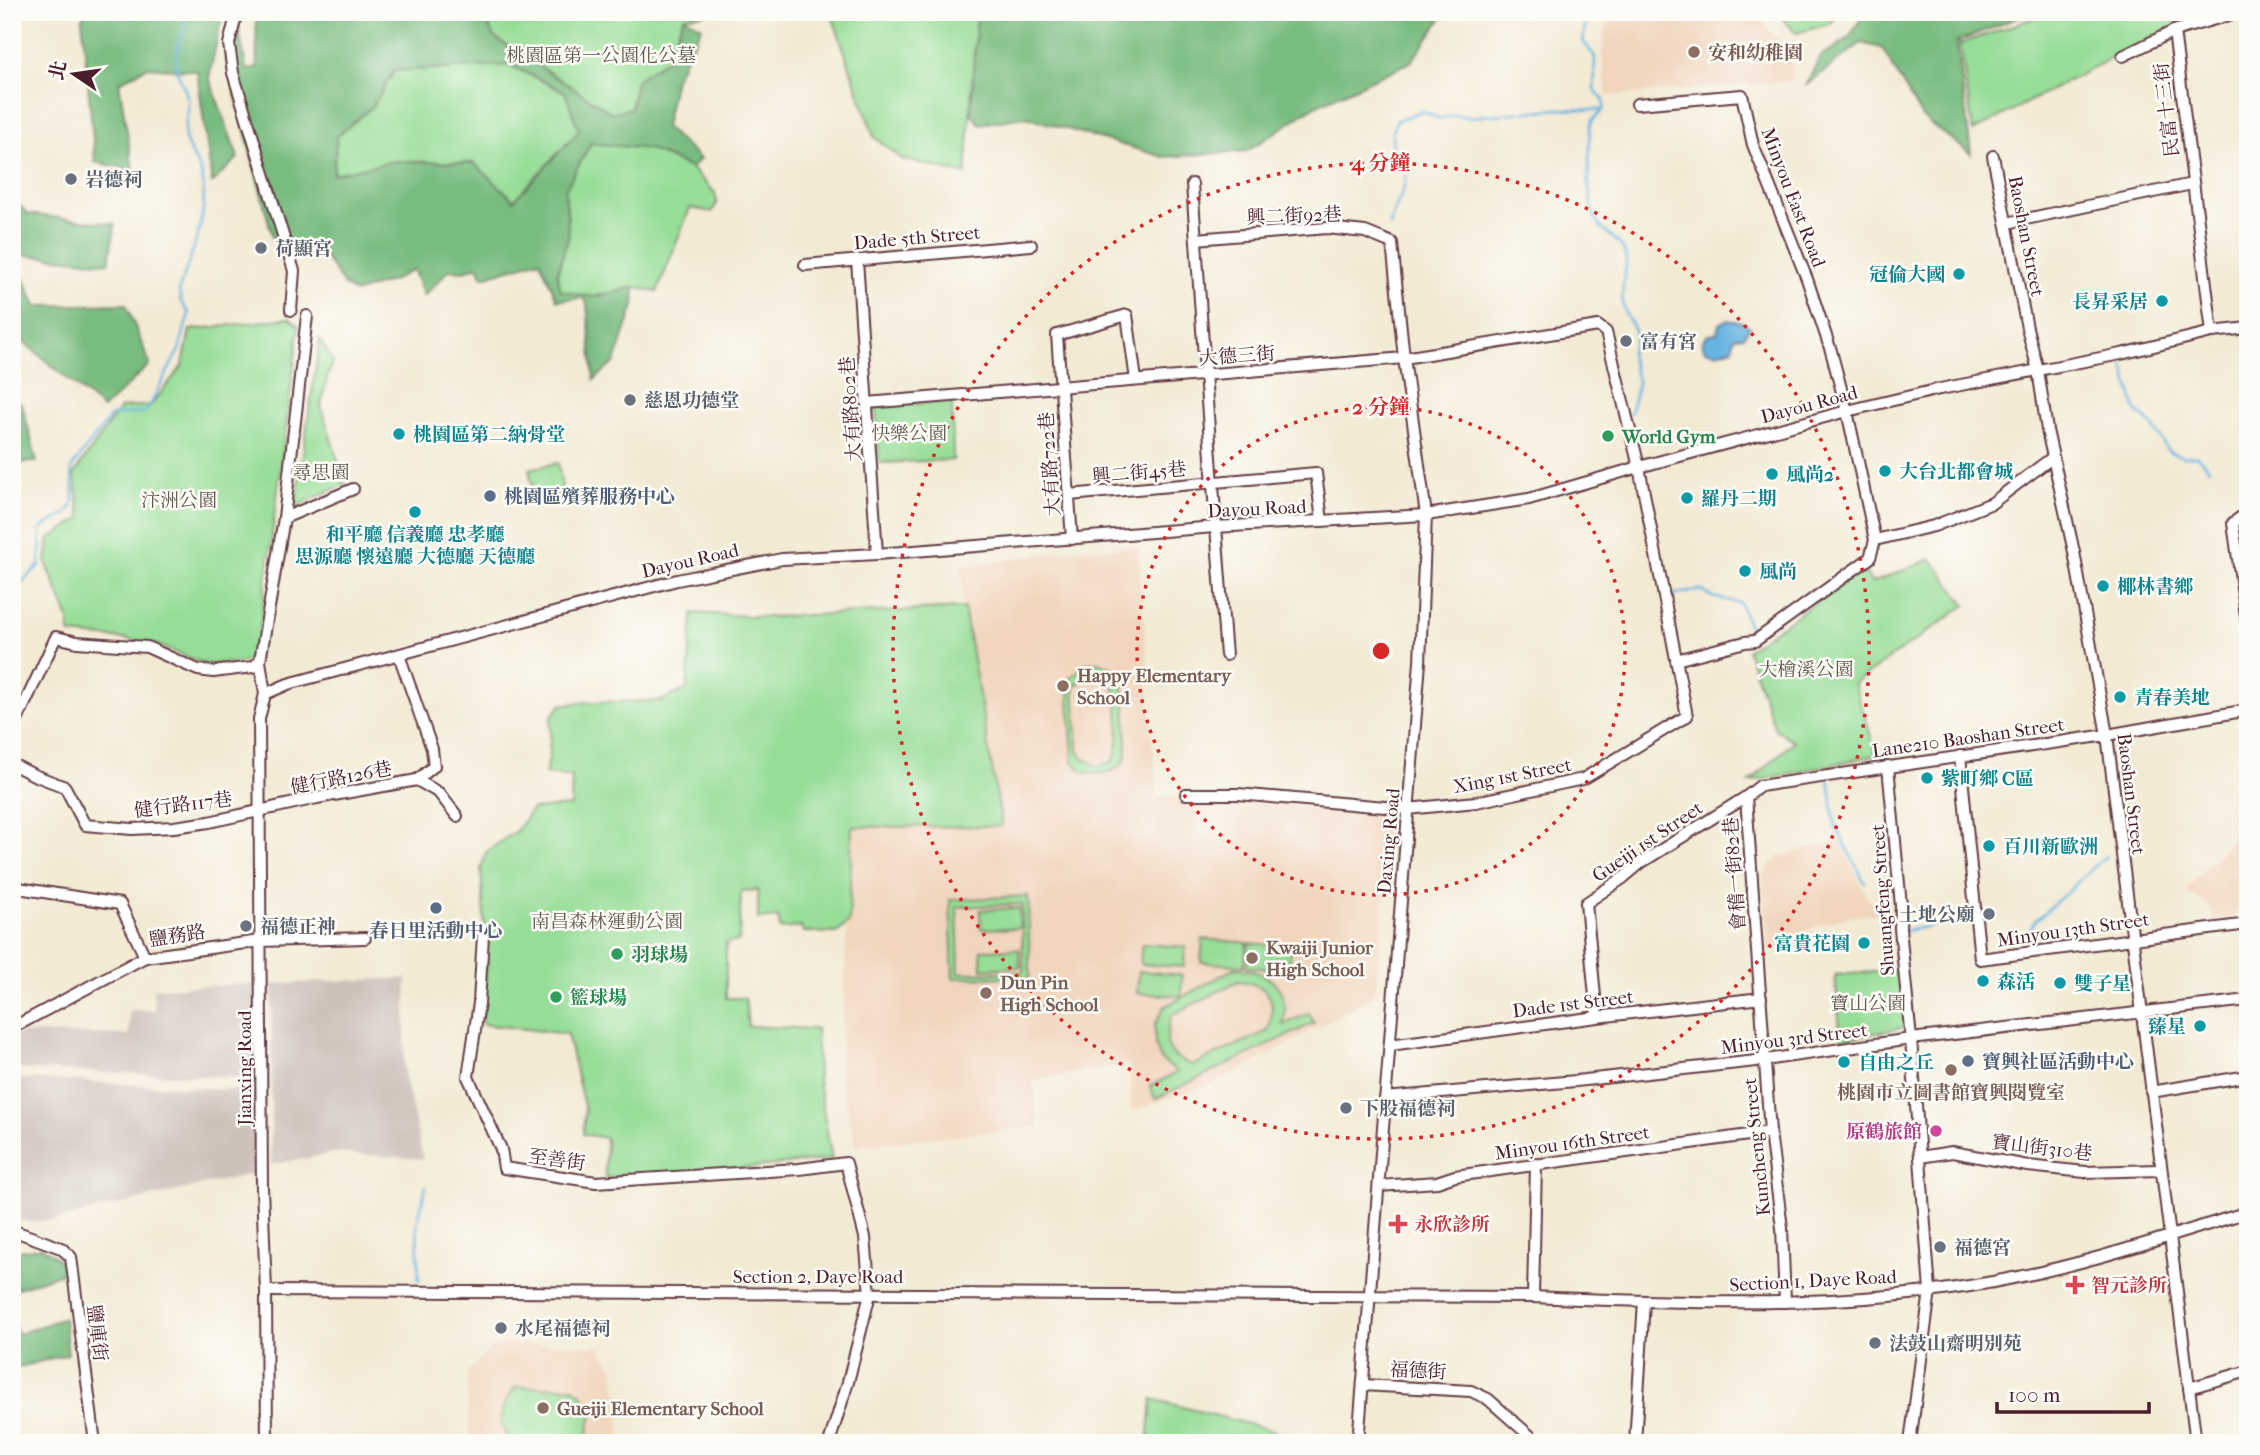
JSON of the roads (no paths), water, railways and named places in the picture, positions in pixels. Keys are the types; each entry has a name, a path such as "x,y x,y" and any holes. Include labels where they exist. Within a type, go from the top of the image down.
{"street":[{"path":"237,12 229,44 233,72 294,271 291,310"},
{"path":"2123,55 2174,31 2239,12"},
{"name":"民富十三街","path":"2174,31 2212,332"},
{"name":"Minyou East Road","path":"1637,104 1742,95 1753,145 1807,279 1847,411"},
{"name":"Baoshan Street","path":"1993,156 2074,552 2107,735 2196,1443"},
{"path":"1192,184 1211,482 1226,654"},
{"path":"2007,223 2192,184"},
{"name":"興二街92巷","path":"1196,239 1327,228 1364,232 1392,243"},
{"name":"Daxing Road","path":"1358,1443 1420,662 1426,515 1392,243"},
{"name":"Dade 5th Street","path":"805,265 1031,245"},
{"name":"大有路802巷","path":"857,260 877,554"},
{"name":"大有路722巷","path":"1072,539 1058,335 1127,315 1136,380"},
{"name":"Jianxing Road","path":"267,1443 267,1291 262,1188 259,719 265,694 260,661 284,518 307,316"},
{"name":"大德三街","path":"867,404 1405,358 1598,326 1606,332"},
{"name":"Dayou Road","path":"265,694 288,684 399,654 677,580 749,564 782,559 1215,527 1426,515 1529,499 1847,411 2121,354 2212,332 2248,328"},
{"name":"Xing 1st Street","path":"1186,794 1238,794 1408,809 1489,800 1583,779 1687,716 1639,467 1606,332"},
{"path":"1676,660 1755,641 1870,558 1875,540 1847,411"},
{"path":"1875,540 1934,526 1992,503 2053,457"},
{"name":"興二街45巷","path":"1069,495 1316,473 1322,521"},
{"path":"284,518 353,489"},
{"path":"2248,512 2233,523 2248,630"},
{"path":"12,731 56,637 78,642 147,647 198,670 213,672 253,667 260,661"},
{"path":"399,654 432,749 434,766 417,780"},
{"name":"Lane210 Baoshan Street","path":"1834,774 2107,735 2248,710"},
{"name":"Minyou 13th Street","path":"1960,756 1980,959 2248,924"},
{"name":"健行路117巷","path":"12,764 65,787 85,825 132,829 174,827 260,811"},
{"name":"Shuangfeng Street","path":"1888,766 1930,1291 1910,1443"},
{"name":"Gueiji 1st Street","path":"1597,1017 1586,903 1642,862 1760,786 1834,774"},
{"name":"健行路126巷","path":"260,811 417,780 439,793 457,816"},
{"name":"會稽一街82巷","path":"1746,797 1757,948"},
{"path":"12,887 120,904 145,957"},
{"name":"至善街","path":"483,935 480,1003 468,1077 500,1149 503,1168 596,1182 788,1170 846,1163 865,1237 870,1294"},
{"name":"鹽務路","path":"12,1028 145,957 260,941 365,939"},
{"name":"Kuncheng Street","path":"1757,948 1770,1132 1782,1228 1785,1302"},
{"name":"Dade 1st Street","path":"1390,1045 1761,998"},
{"name":"Minyou 3rd Street","path":"1385,1098 1765,1060 2248,1000"},
{"path":"2151,1092 2248,1076"},
{"name":"Minyou 16th Street","path":"1378,1186 1437,1182 1455,1176 1770,1132"},
{"name":"寶山街310巷","path":"1920,1157 1952,1152 2028,1166 2085,1172 2160,1170"},
{"path":"1533,1297 1536,1164"},
{"name":"Section 1, Daye Road","path":"1370,1297 1785,1302 1849,1299 1991,1283 2107,1256 2248,1212"},
{"name":"鹽庫街","path":"12,1230 46,1241 61,1248 71,1257 95,1443"},
{"name":"Section 2, Daye Road","path":"267,1291 1370,1297"},
{"path":"829,1443 848,1382 870,1294"},
{"path":"1635,1443 1644,1301"},
{"path":"2189,1388 2248,1371"},
{"name":"福德街","path":"1363,1385 1471,1391 1488,1398 1538,1443"}],"water":[{"path":"1726,320 1742,322 1750,327 1744,336 1734,337 1733,348 1722,352 1704,349 1702,341 1707,335 1717,333 1719,324"}],"waterway":[{"path":"12,592 40,565 41,529 66,514 72,507 72,467 111,416 148,409 179,350 189,313 181,302 179,290 198,234 204,191 202,176 185,137 188,100 176,65 185,12"},
{"path":"1593,12 1586,18 1583,41 1595,57 1594,89 1604,100 1604,109 1592,121 1590,129 1590,195 1597,221 1619,243 1625,254 1622,298 1635,332 1630,355 1637,384 1630,414"},
{"path":"1390,226 1406,173 1393,148 1392,134 1397,120 1422,111 1441,119 1455,115 1469,117 1558,109 1603,110"},
{"path":"2123,364 2136,411 2152,425 2169,452 2185,457 2197,456 2209,468"},
{"path":"1671,595 1701,590 1712,597 1740,603 1752,634"},
{"path":"1829,779 1835,825 1865,883"},
{"path":"2025,937 2035,921 2106,856"},
{"path":"1905,931 1926,927 1963,913"},
{"path":"419,1281 417,1225 426,1186"}],"place":[{"name":"安和幼稚園","path":"1694,52"},
{"name":"岩德祠","path":"71,179"},
{"name":"荷顯宮","path":"261,248"},
{"name":"冠倫大國","path":"1959,274"},
{"name":"長昇采居","path":"2162,301"},
{"name":"富有宮","path":"1626,341"},
{"name":"慈恩功德堂","path":"630,400"},
{"name":"桃園區第二納骨堂","path":"399,434"},
{"name":"World Gym","path":"1608,436"},
{"name":"大台北都會城","path":"1885,471"},
{"name":"風尚2","path":"1772,474"},
{"name":"桃園區殯葬服務中心","path":"490,496"},
{"name":"羅丹二期","path":"1687,498"},
{"name":"和平廳 信義廳 忠孝廳 思源廳 懷遠廳 大德廳 天德廳","path":"415,512"},
{"name":"風尚","path":"1745,571"},
{"name":"椰林書鄉","path":"2103,586"},
{"name":"Happy Elementary School","path":"1063,686"},
{"name":"青春美地","path":"2120,697"},
{"name":"紫町鄉 C區","path":"1927,778"},
{"name":"百川新歐洲","path":"1989,846"},
{"name":"春日里活動中心","path":"436,908"},
{"name":"土地公廟","path":"1989,914"},
{"name":"福德正神","path":"246,926"},
{"name":"富貴花園","path":"1864,943"},
{"name":"羽球場","path":"617,954"},
{"name":"Kwaiji Junior High School","path":"1252,958"},
{"name":"森活","path":"1983,981"},
{"name":"雙子星","path":"2060,983"},
{"name":"Dun Pin High School","path":"986,993"},
{"name":"籃球場","path":"556,997"},
{"name":"臻星","path":"2200,1026"},
{"name":"寶興社區活動中心","path":"1968,1061"},
{"name":"自由之丘","path":"1844,1062"},
{"name":"桃園市立圖書館寶興閱覽室","path":"1951,1070"},
{"name":"下股福德祠","path":"1346,1108"},
{"name":"原鶴旅館","path":"1936,1131"},
{"name":"永欣診所","path":"1398,1224"},
{"name":"福德宮","path":"1940,1247"},
{"name":"智元診所","path":"2075,1285"},
{"name":"水尾福德祠","path":"501,1328"},
{"name":"法鼓山齋明別苑","path":"1875,1343"},
{"name":"Gueiji Elementary School","path":"543,1408"}],"park label":[{"name":"桃園區第一公園化公墓","path":"601,55"},
{"name":"快樂公園","path":"909,433"},
{"name":"尋思園","path":"321,472"},
{"name":"汴洲公園","path":"179,500"},
{"name":"大檜溪公園","path":"1806,669"},
{"name":"南昌森林運動公園","path":"607,921"},
{"name":"寶山公園","path":"1868,1003"}]}
